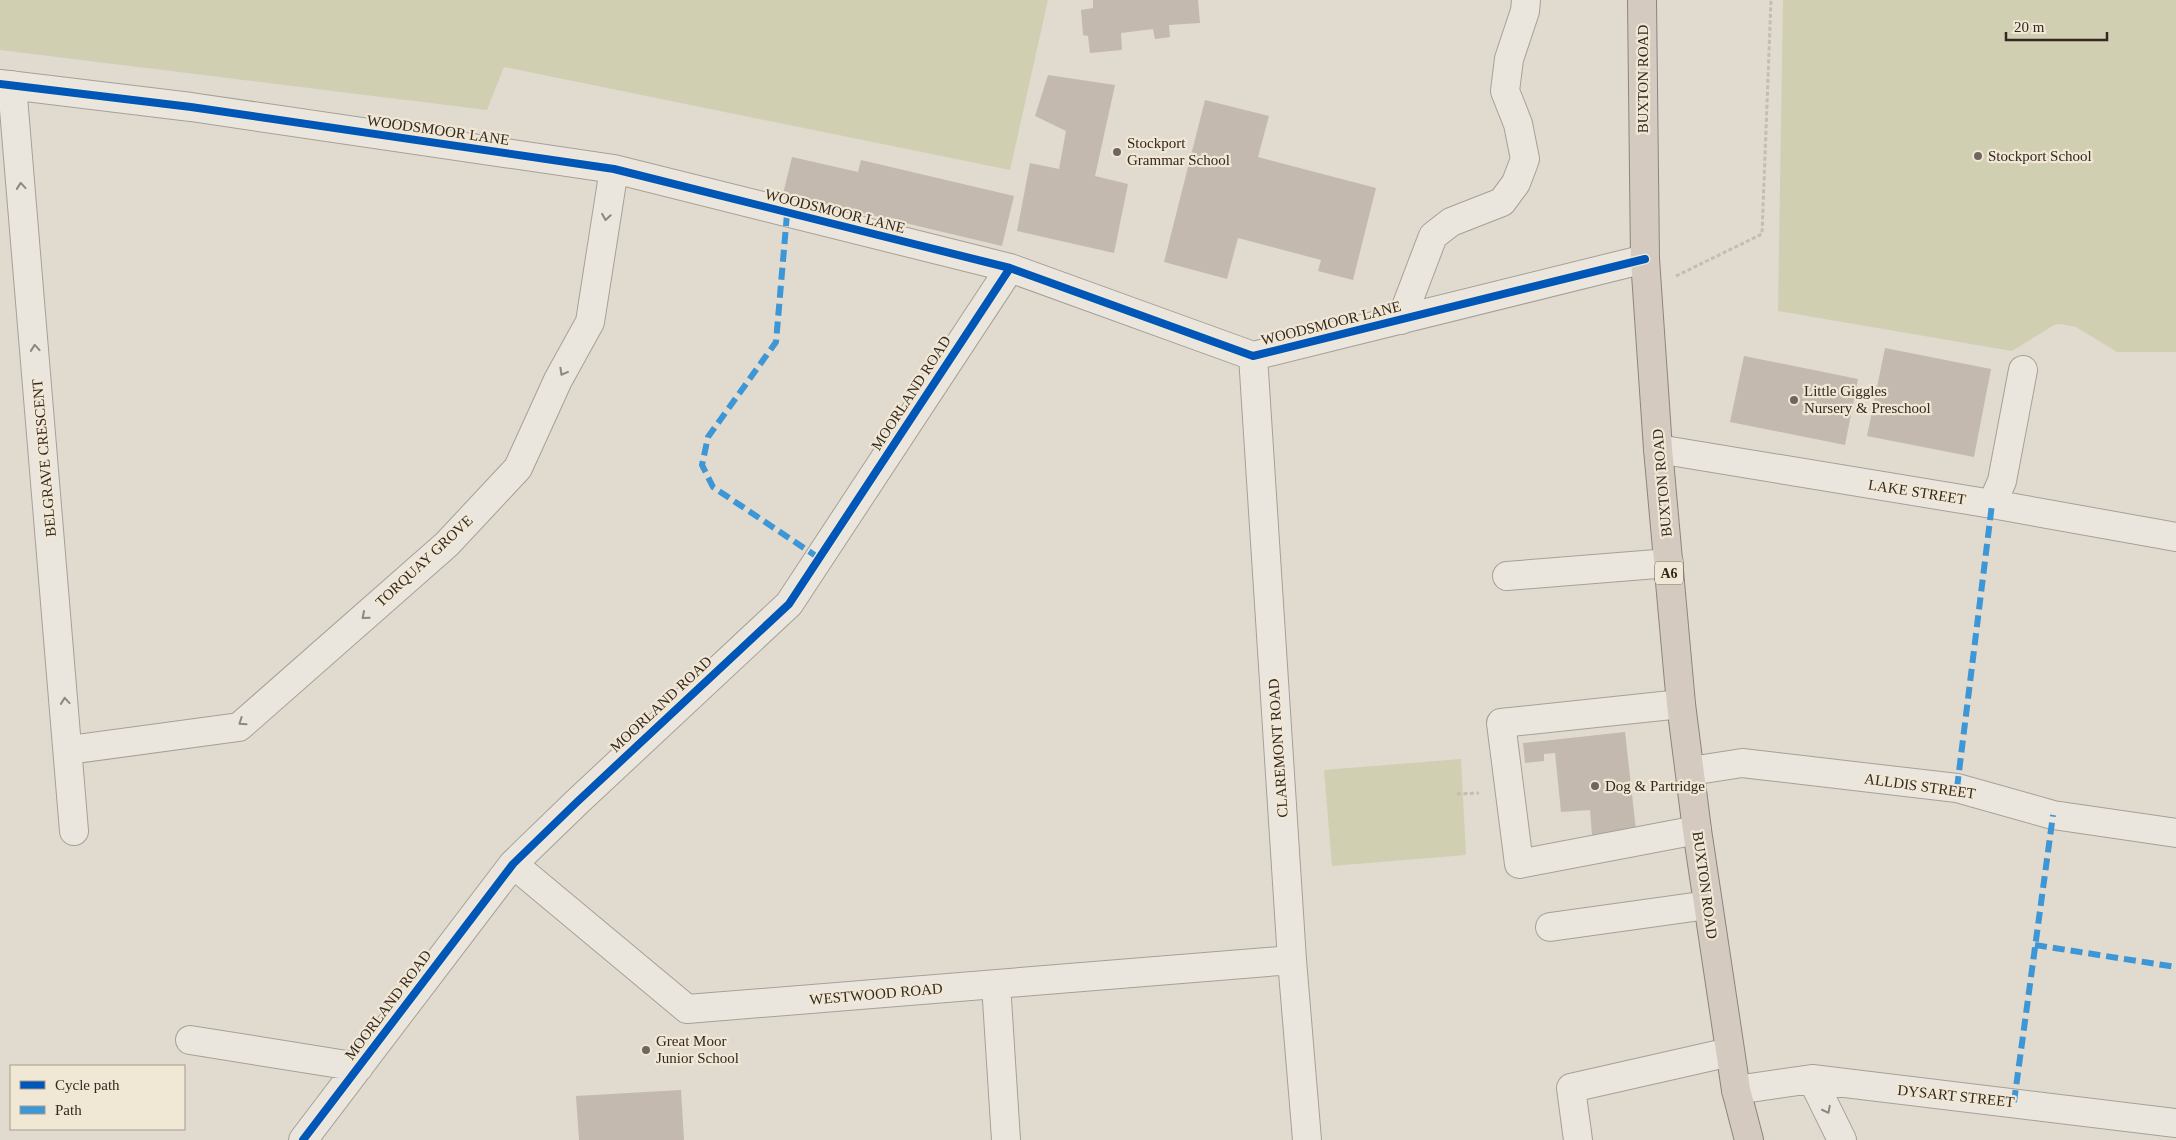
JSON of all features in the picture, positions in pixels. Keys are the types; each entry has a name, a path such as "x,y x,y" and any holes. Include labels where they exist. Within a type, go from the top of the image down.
{"highway":[{"name":"BUXTON ROAD","path":"1642,0 1645,259 1658,449 1681,704 1697,830 1730,1052 1736,1090 1749,1140"}],"street":[{"path":"1401,320 1432,236 1451,222 1502,202 1516,183 1525,160 1518,124 1505,90 1509,60 1525,11 1526,0"},
{"name":"WOODSMOOR LANE","path":"6,85 201,109 614,169 1010,268 1253,356 1645,259"},
{"name":"BELGRAVE CRESCENT","path":"6,85 69,750 74,830"},
{"name":"TORQUAY GROVE","path":"69,750 238,727 453,538 518,468 558,380 590,322 614,169"},
{"name":"MOORLAND ROAD","path":"303,1140 513,864 789,604 1010,268"},
{"name":"CLAREMONT ROAD","path":"1253,356 1292,960 1307,1140"},
{"path":"1992,504 2002,481 2023,370"},
{"name":"LAKE STREET","path":"1658,449 1992,504 2176,537"},
{"path":"1507,576 1669,563"},
{"path":"1681,704 1501,723 1502,733 1519,864 1697,830"},
{"name":"ALLDIS STREET","path":"1691,771 1742,763 1957,788 2053,815 2176,833"},
{"name":"WESTWOOD ROAD","path":"513,864 687,1009 1292,960"},
{"path":"1550,927 1708,905"},
{"path":"996,984 1006,1140"},
{"path":"190,1040 359,1067"},
{"path":"1578,1140 1571,1088 1730,1052"},
{"path":"1812,1079 1842,1140"},
{"name":"DYSART STREET","path":"1736,1090 1812,1079 2176,1122"}],"path":[{"path":"1647,290 1762,234 1770,0"}],"shaded area":[{"path":"0,0 1048,0 1010,170 504,67 487,110 0,50"},
{"name":"Stockport School","path":"1783,0 2176,0 2176,352 2117,352 2076,327 2061,324 2054,325 2012,351 1778,311"},
{"path":"1461,759 1466,855 1332,866 1324,770"}],"building":[{"path":"1093,0 1198,0 1200,23 1169,25 1170,37 1155,39 1153,29 1121,33 1122,50 1090,53 1088,36 1083,35 1081,10 1093,8"},
{"path":"1048,75 1115,85 1095,176 1128,184 1114,253 1017,231 1030,163 1059,169 1066,131 1035,116"},
{"path":"1205,100 1269,116 1258,157 1376,188 1353,280 1318,271 1321,260 1238,238 1227,279 1164,262"},
{"path":"792,157 858,172 861,160 1014,196 1002,246 783,194"},
{"path":"1885,348 1991,369 1974,457 1867,436"},
{"name":"Little Giggles Nursery & Preschool","path":"1744,356 1858,379 1845,445 1730,422"},
{"name":"Dog & Partridge","path":"1625,732 1636,830 1592,835 1590,810 1561,812 1555,753 1544,754 1544,761 1525,763 1523,743"},
{"path":"681,1090 684,1140 579,1140 576,1096"}],"marked path":[{"path":"787,214 776,342 708,437 702,465 713,487 819,558"},
{"path":"1957,788 1992,504"},
{"path":"2014,1102 2053,815"},
{"path":"2035,945 2176,967"}],"cycle path":[{"path":"0,84 191,107 614,169 1010,268 1253,356 1645,259"},
{"path":"303,1140 513,864 789,604 1010,268"}],"place":[{"name":"Stockport Grammar School","path":"1117,152"},
{"name":"Stockport School","path":"1978,156"},
{"name":"Little Giggles Nursery & Preschool","path":"1794,400"},
{"name":"Dog & Partridge","path":"1595,786"},
{"name":"Great Moor Junior School","path":"646,1050"}]}
